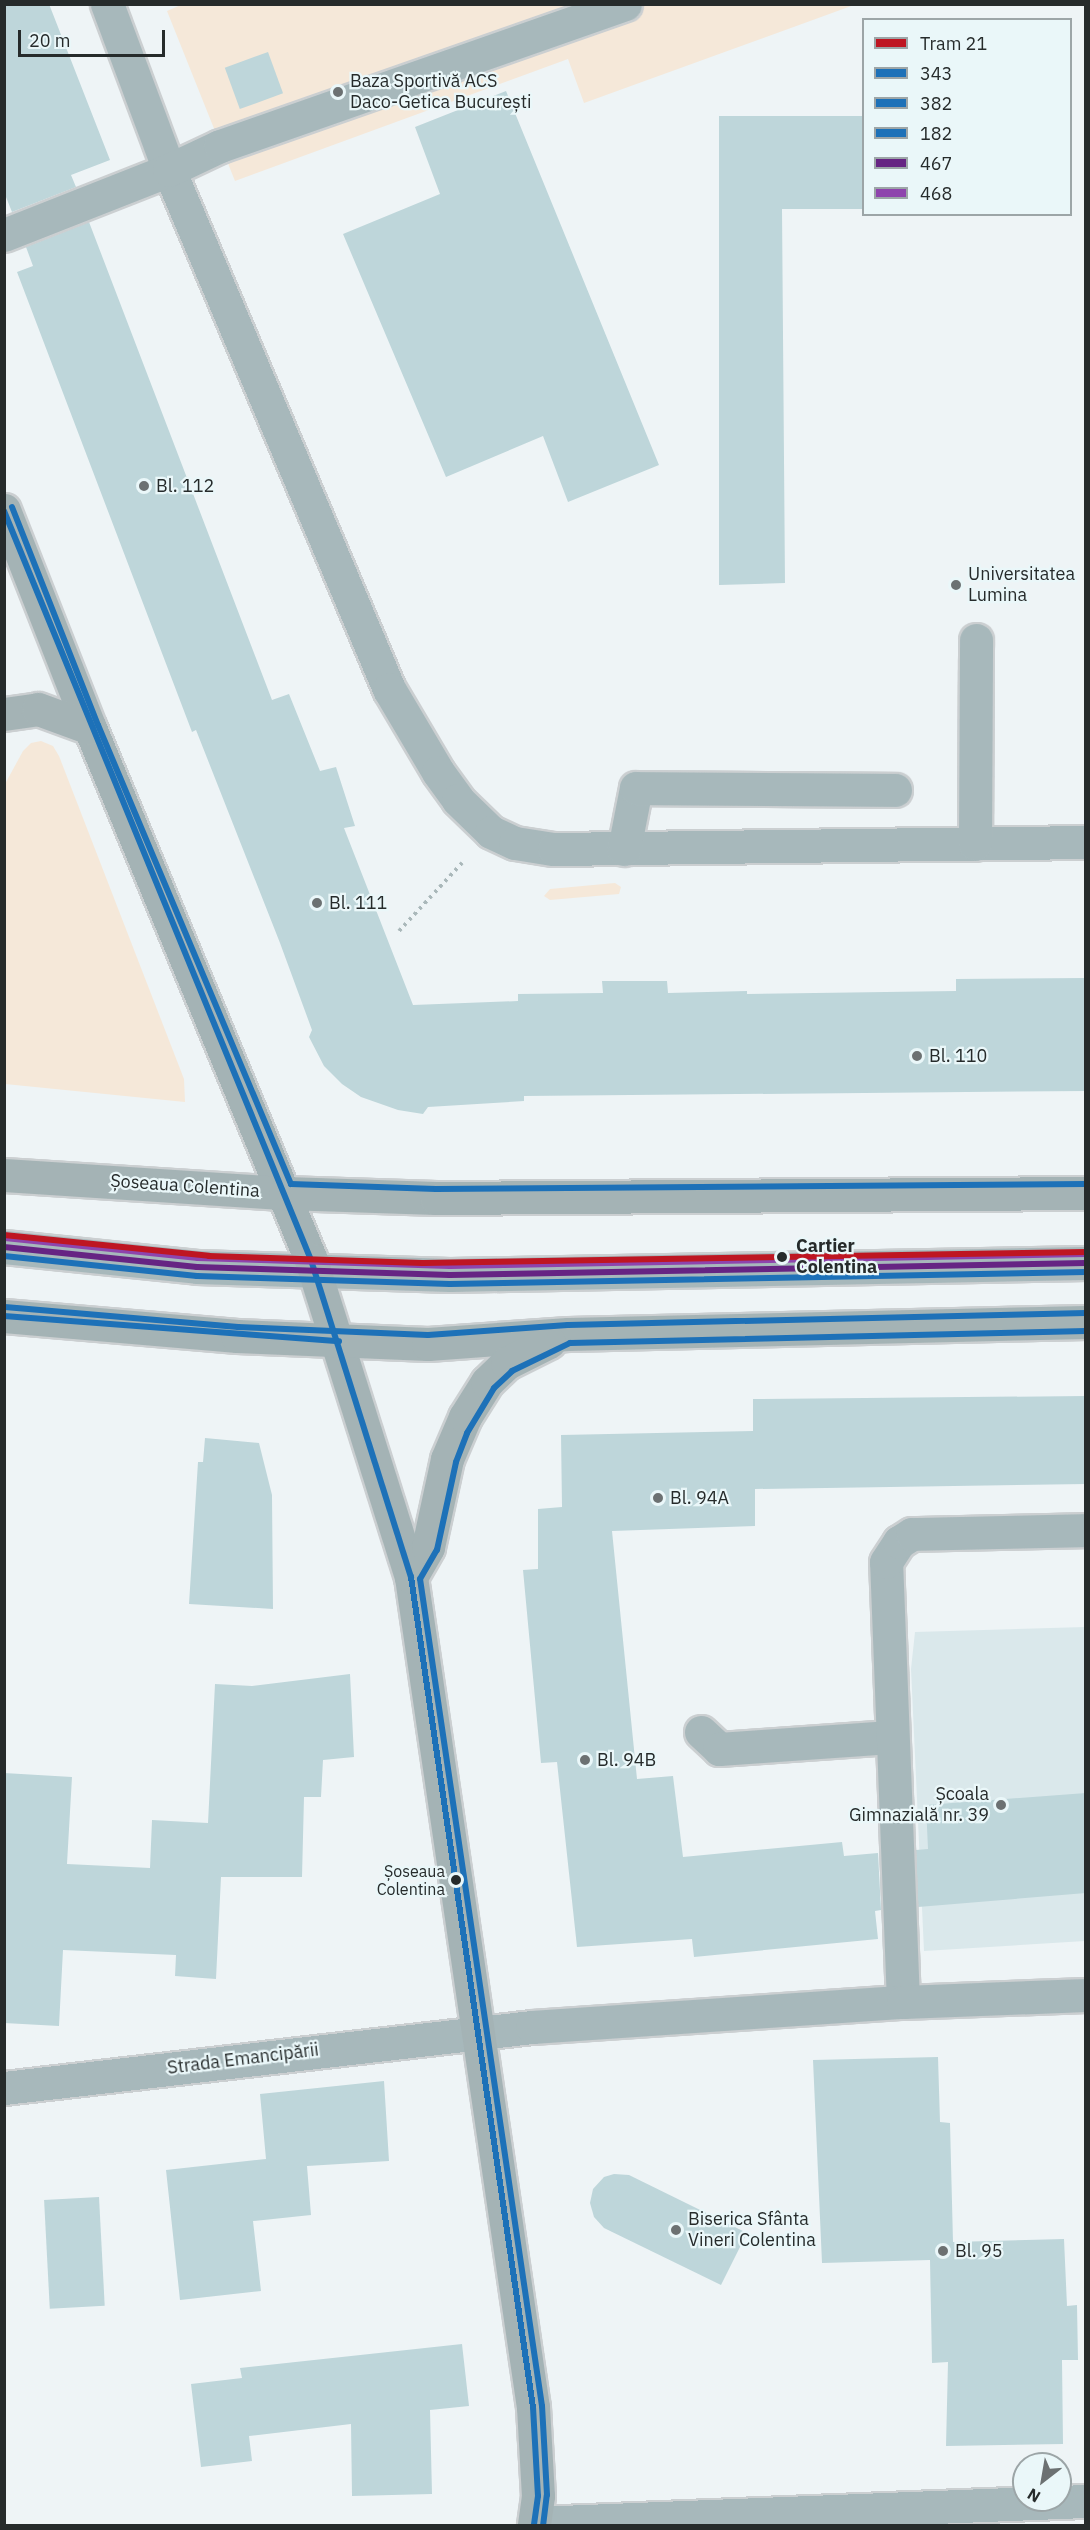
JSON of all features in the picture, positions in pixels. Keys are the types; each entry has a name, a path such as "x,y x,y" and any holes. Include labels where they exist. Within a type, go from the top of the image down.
{"main road":[{"path":"4,510 90,728 285,1193 339,1341 411,1577 481,2031 533,2407 538,2470 534,2524"},
{"path":"4,714 38,709 90,728"},
{"name":"Șoseaua Colentina","path":"4,1175 285,1193 436,1198 1086,1194"},
{"path":"4,1316 237,1336 428,1344 568,1334 1086,1322"},
{"path":"411,1577 428,1547 447,1459 471,1406 487,1382 507,1363 568,1334"}],"street":[{"path":"107,4 169,170 389,689 409,728 458,800 491,832 536,848 624,849 1086,842"},
{"path":"4,235 169,170 220,146 571,14 625,4"},
{"path":"975,640 975,844"},
{"path":"624,849 636,788 895,790"},
{"path":"4,1247 197,1267 470,1275 1086,1263"},
{"path":"903,2002 883,1572 899,1542 912,1534 1086,1530"},
{"path":"701,1732 719,1749 891,1737"},
{"name":"Strada Emancipării","path":"4,2088 481,2031 903,2002 1086,1995"},
{"path":"534,2524 1086,2501"}],"path":[{"path":"399,931 491,832"}],"shaded area":[{"name":"Baza Sportivă ACS Daco-Getica București","path":"183,4 854,5 584,103 568,59 235,181 167,11"},
{"path":"41,741 53,746 59,756 184,1079 185,1102 5,1084 5,784 23,751 31,743"},
{"path":"615,883 621,887 619,894 550,900 544,896 550,889"},
{"name":"Școala Gimnazială nr. 39","path":"1085,1627 1085,1941 924,1951 911,1669 915,1632"}],"building":[{"path":"4,4 49,4 110,160 71,175 76,187 12,212 4,192"},
{"path":"268,52 283,93 240,109 225,68"},
{"path":"506,91 659,465 568,502 543,436 446,477 343,234 440,194 415,127"},
{"path":"719,116 862,116 862,209 782,209 785,583 719,585"},
{"path":"89,222 272,700 289,694 320,771 336,767 355,826 344,828 413,1005 518,1001 518,994 603,993 602,981 667,981 668,993 747,991 747,994 956,991 956,979 1086,978 1086,1091 524,1096 524,1101 428,1107 423,1114 398,1110 361,1097 342,1084 324,1066 309,1037 312,1030 280,943 196,730 192,732 17,272 33,266 26,247"},
{"path":"1086,1396 1086,1484 755,1489 755,1526 612,1531 637,1779 673,1776 683,1857 842,1842 844,1856 878,1853 881,1910 875,1911 878,1939 694,1957 692,1939 577,1947 557,1762 541,1763 523,1570 538,1569 538,1509 562,1507 561,1435 753,1431 753,1399"},
{"path":"205,1438 259,1443 272,1495 273,1609 189,1604 198,1462 203,1462"},
{"path":"350,1674 354,1757 323,1760 321,1797 304,1797 302,1877 221,1877 216,1979 175,1976 176,1955 63,1950 59,2026 4,2023 4,1773 72,1777 67,1864 150,1868 152,1820 208,1823 215,1684 252,1686"},
{"path":"1086,1793 1086,1893 918,1907 916,1850 928,1849 926,1805"},
{"name":"Bl. 95","path":"938,2057 940,2122 950,2123 953,2242 1064,2239 1067,2306 1077,2305 1078,2360 1062,2360 1063,2444 946,2446 948,2362 932,2363 930,2260 822,2263 813,2060"},
{"path":"384,2081 389,2161 307,2166 311,2215 253,2221 261,2291 180,2300 166,2170 266,2159 260,2094"},
{"name":"Biserica Sfânta Vineri Colentina","path":"614,2174 629,2175 747,2233 721,2285 604,2228 594,2217 590,2203 593,2189 604,2177"},
{"path":"99,2197 105,2306 50,2309 44,2200"},
{"path":"462,2344 469,2406 430,2410 432,2494 352,2496 351,2424 249,2436 252,2461 201,2467 191,2384 242,2378 240,2368"}],"tram line":[{"name":"21","path":"4,1235 209,1256 423,1263 1086,1252"}],"transit line":[{"name":"182","path":"12,507 98,725 291,1184 436,1189 1086,1184"},
{"name":"343","path":"4,511 311,1260 411,1577 533,2407 538,2496 534,2526"},
{"name":"468","path":"5,1238 198,1258 450,1266 1086,1254"},
{"name":"467","path":"4,1247 197,1267 450,1275 1086,1263"},
{"name":"382","path":"4,1256 197,1276 450,1284 1086,1272"},
{"name":"182","path":"5,1307 238,1327 428,1335 568,1325 1086,1313"},
{"name":"343","path":"4,1316 339,1341"},
{"name":"382","path":"543,2526 547,2495 542,2406 420,1579 437,1550 456,1462 467,1433 494,1388 512,1371 570,1343 1086,1331"}],"place":[{"name":"Baza Sportivă ACS Daco-Getica București","path":"338,92"},
{"name":"Bl. 112","path":"144,486"},
{"name":"Universitatea Lumina","path":"956,585"},
{"name":"Bl. 111","path":"317,903"},
{"name":"Bl. 110","path":"917,1056"},
{"name":"Cartier Colentina","path":"782,1257"},
{"name":"Bl. 94A","path":"658,1498"},
{"name":"Bl. 94B","path":"585,1760"},
{"name":"Școala Gimnazială nr. 39","path":"1001,1805"},
{"name":"Șoseaua Colentina","path":"456,1880"},
{"name":"Biserica Sfânta Vineri Colentina","path":"676,2230"},
{"name":"Bl. 95","path":"943,2251"}]}
